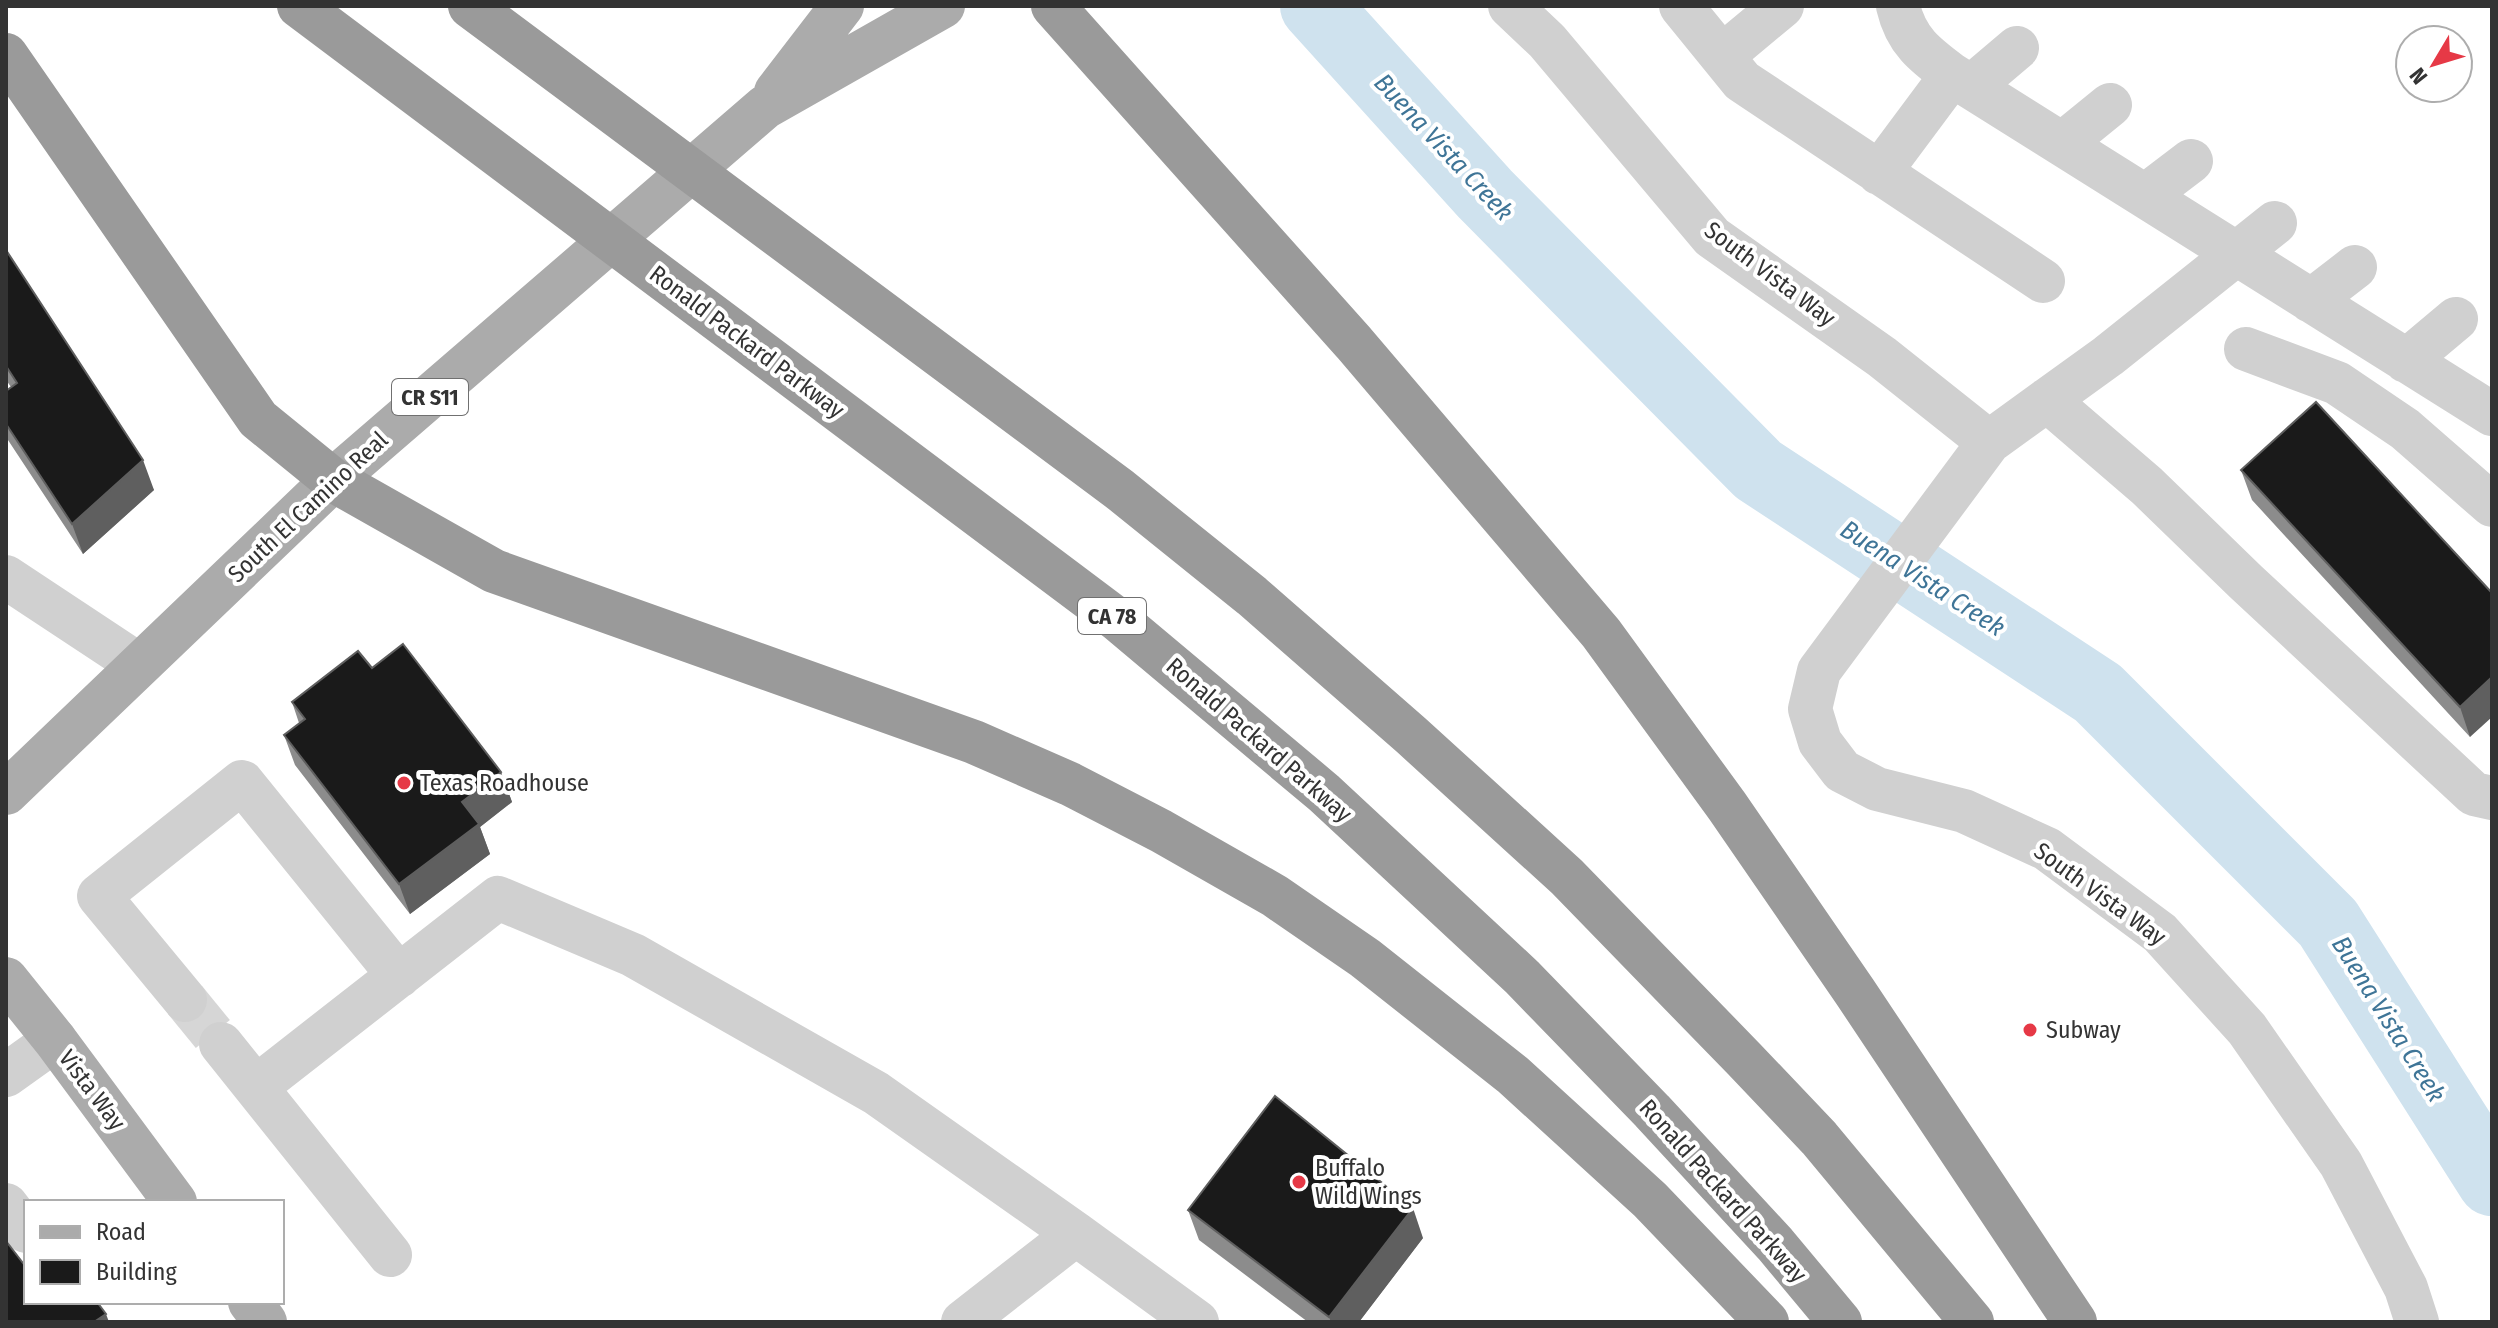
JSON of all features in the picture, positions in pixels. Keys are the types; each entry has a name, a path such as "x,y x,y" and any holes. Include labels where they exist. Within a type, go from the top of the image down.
{"highway":[{"name":"Ronald Packard Parkway","path":"299,6 1118,620 1324,793 1522,977 1775,1244 1840,1322"},
{"path":"470,6 1119,489 1252,596 1411,735 1567,877 1744,1059 1819,1138 1972,1322"},
{"path":"1053,6 1354,343 1601,633 1727,806 1838,967 2075,1322"},
{"path":"1089,6 1114,72"},
{"path":"6,55 258,419 333,480 494,571 974,742 1070,784 1275,896 1365,958 1513,1075 1650,1200 1767,1322"}],"main road":[{"name":"CR S11","path":"765,107 842,6"},
{"name":"CR S11","path":"765,107 943,6"},
{"name":"South El Camino Real","path":"6,793 333,480 765,107"},
{"name":"Vista Way","path":"6,979 174,1200"}],"street":[{"name":"South Vista Way","path":"1510,6 1541,23 1712,237 1882,357 1989,442"},
{"path":"1681,6 1742,81 2043,281"},
{"path":"1722,56 1782,6"},
{"path":"1898,6 1901,20 1918,49 1962,81 2490,411"},
{"path":"1879,173 1962,81 2017,48"},
{"path":"2062,144 2110,105"},
{"path":"2145,196 2191,161"},
{"name":"South Vista Way","path":"2275,223 2108,356 1989,442 1819,671 1810,709 1820,742 1842,771 1877,789 1964,811 2047,849 2160,933 2247,1029 2341,1164 2406,1288 2417,1322"},
{"path":"2311,301 2355,267"},
{"path":"2337,383 2388,349 2456,319"},
{"path":"2246,349 2337,383 2405,429 2492,505"},
{"path":"2047,400 2147,486 2474,794 2492,798"},
{"path":"6,577 139,665"},
{"path":"185,1000 99,896 242,782 399,976"},
{"path":"256,1087 498,898 633,955 876,1093 1076,1234 1179,1318"},
{"path":"6,1075 55,1040"},
{"path":"221,1044 390,1255"},
{"path":"6,1205 24,1228"},
{"path":"963,1322 1076,1234"}],"building":[{"path":"6,250 143,460 72,524 6,424 6,391 17,383 6,366"},
{"path":"2316,402 2492,593 2492,677 2460,707 2241,470"},
{"name":"Texas Roadhouse","path":"403,644 501,772 462,802 479,824 399,884 284,735 305,719 292,702 358,651 372,668"},
{"name":"Buffalo Wild Wings","path":"1275,1096 1413,1208 1329,1317 1188,1210"},
{"path":"6,1241 24,1264 24,1304 98,1304 106,1314 94,1322 6,1322"}],"waterway":[{"name":"Buena Vista Creek","path":"1315,6 1485,194 1758,470 2098,693 2328,923 2492,1181"}],"tunnel":[{"path":"185,1000 221,1044"}],"place":[{"name":"Texas Roadhouse","path":"404,783"},
{"name":"Subway","path":"2030,1030"},
{"name":"Buffalo Wild Wings","path":"1299,1182"}]}
